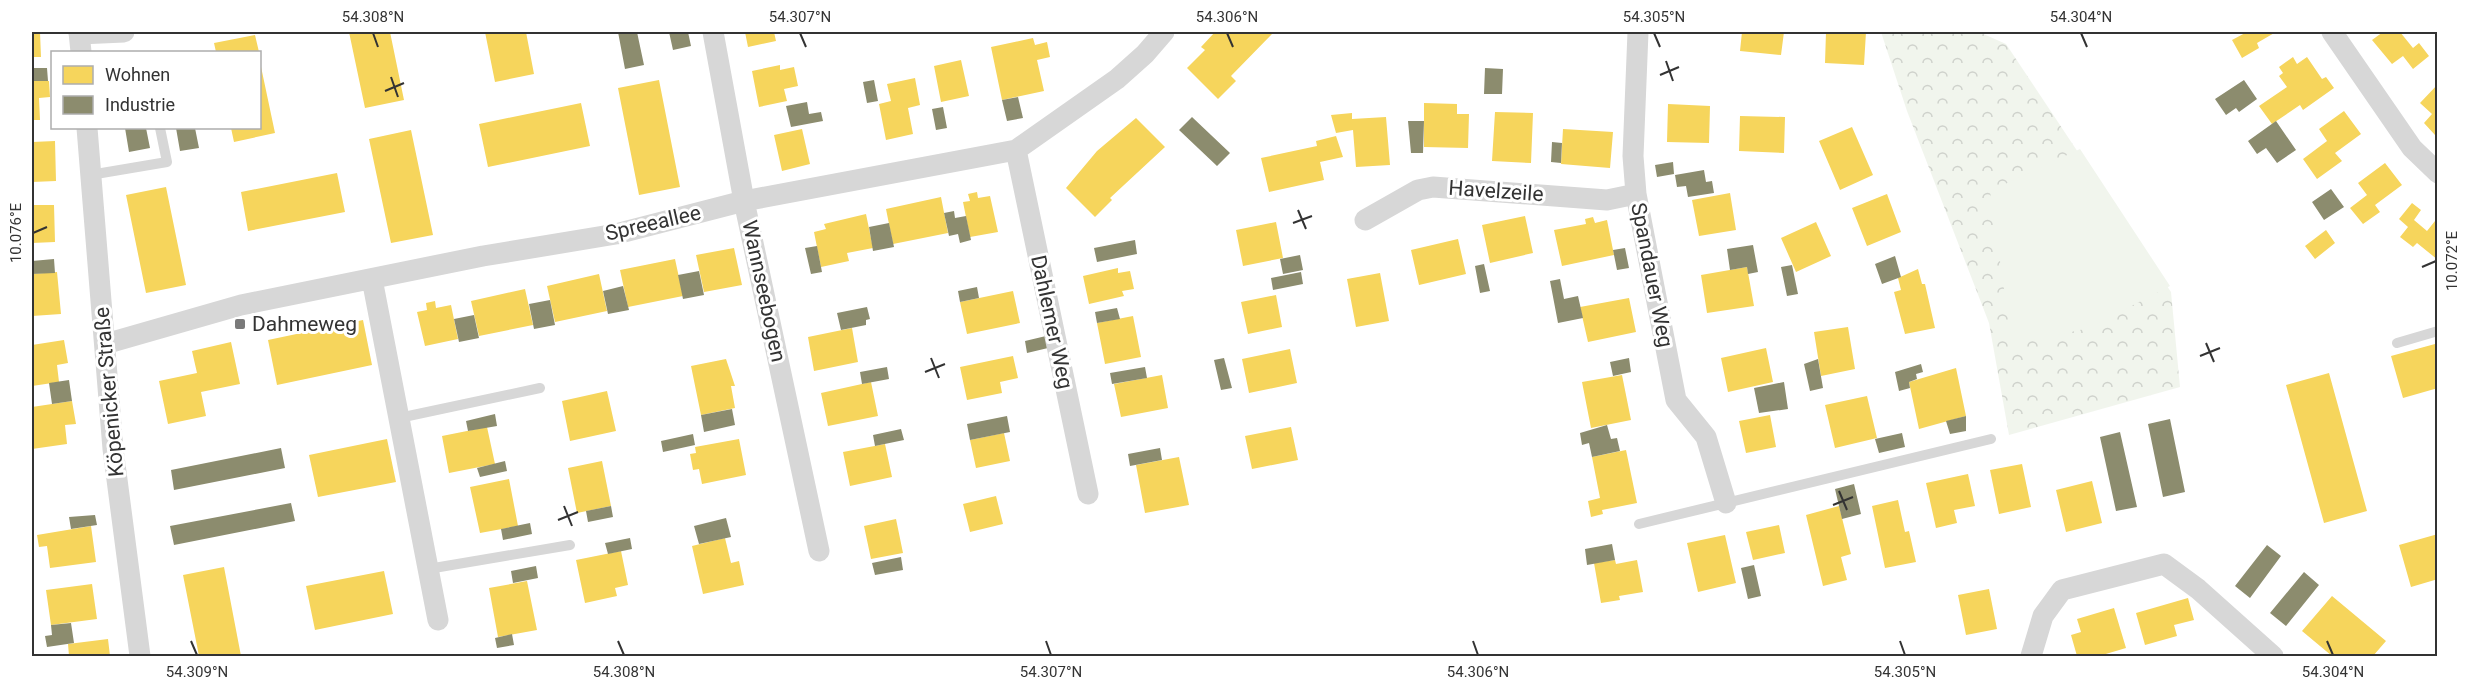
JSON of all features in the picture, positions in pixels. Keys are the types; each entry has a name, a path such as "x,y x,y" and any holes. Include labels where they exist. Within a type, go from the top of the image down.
{"street":[{"path":"80,39 124,32"},
{"name":"Wannseebogen","path":"713,32 744,201 819,550"},
{"name":"Spreeallee","path":"105,344 241,305 483,256 616,234 744,201 1016,150 1117,79 1145,54 1164,32"},
{"name":"Spandauer Weg","path":"1638,32 1633,156 1636,194 1676,400 1706,437 1726,503"},
{"path":"2332,32 2412,148 2438,173"},
{"name":"Köpenicker Straße","path":"87,129 113,449 140,657"},
{"name":"Dahlemer Weg","path":"1016,150 1088,494"},
{"name":"Havelzeile","path":"1365,220 1418,189 1433,187 1607,200 1636,194"},
{"path":"372,279 438,620"},
{"path":"2031,657 2043,616 2062,590 2164,564 2198,589 2273,657"}],"lane":[{"path":"90,176 168,162 160,129"},
{"path":"2397,343 2438,331"},
{"path":"399,418 540,388"},
{"path":"1639,524 1991,440"},
{"path":"428,569 570,544"}],"green space":[{"path":"1881,32 1979,32 2006,44 2171,292 2180,387 2009,435 1989,323 1907,111"},
{"path":"2080,149 2170,286 2089,328 2012,345 1990,191"}],"building: Wohnen":[{"path":"32,32 40,32 41,57 32,57"},
{"path":"349,32 390,32 404,100 365,108"},
{"path":"485,32 526,32 534,74 495,82"},
{"path":"745,32 774,32 776,41 748,47"},
{"path":"1215,32 1274,32 1231,76 1236,81 1218,99 1187,68 1205,50 1201,47"},
{"path":"1742,32 1784,32 1781,55 1740,51"},
{"path":"1826,32 1866,32 1864,65 1825,63"},
{"path":"2247,32 2276,32 2257,43 2259,48 2242,58 2232,40"},
{"path":"2383,32 2400,32 2413,48 2419,43 2429,56 2413,69 2403,56 2392,64 2372,40"},
{"path":"255,35 259,51 216,51 214,43"},
{"path":"1033,38 1035,45 1047,42 1050,57 1037,60 1044,91 1002,100 991,47"},
{"path":"2293,57 2297,64 2307,57 2322,79 2326,77 2334,88 2303,110 2300,105 2272,124 2259,106 2287,87 2279,76 2283,73 2279,67"},
{"path":"961,60 969,96 941,102 934,66"},
{"path":"780,65 780,70 794,67 798,86 784,89 787,101 759,107 752,71"},
{"path":"261,67 275,133 234,142 231,129 261,129"},
{"path":"915,78 920,105 908,108 913,134 886,140 879,104 891,101 887,84"},
{"path":"659,80 680,187 639,195 618,88"},
{"path":"32,81 49,81 50,97 39,98 40,120 32,120"},
{"path":"2438,84 2438,133 2435,135 2424,123 2432,114 2420,103"},
{"path":"581,103 590,146 488,167 479,124"},
{"path":"1424,103 1457,104 1457,114 1469,114 1468,148 1424,147"},
{"path":"1668,104 1710,106 1709,143 1667,142"},
{"path":"2344,111 2361,134 2335,153 2342,161 2317,179 2303,159 2327,141 2319,129"},
{"path":"1495,112 1533,113 1531,163 1492,161"},
{"path":"1352,113 1352,119 1386,117 1390,165 1356,167 1353,130 1336,133 1331,115"},
{"path":"1740,116 1785,117 1784,153 1739,151"},
{"path":"1136,118 1165,147 1110,198 1112,200 1095,217 1066,188 1097,151"},
{"path":"1852,127 1873,175 1840,190 1819,141"},
{"path":"802,129 810,164 782,171 774,135"},
{"path":"1563,129 1613,132 1610,168 1561,164"},
{"path":"411,130 433,235 391,243 369,139"},
{"path":"1336,136 1343,157 1320,162 1324,180 1269,192 1261,158 1317,146 1316,141"},
{"path":"55,141 56,181 32,182 32,142"},
{"path":"2385,163 2402,185 2375,205 2380,212 2363,224 2350,208 2367,195 2358,183"},
{"path":"337,173 345,212 248,231 241,192"},
{"path":"166,187 186,285 146,293 126,195"},
{"path":"977,192 978,198 990,196 998,232 970,237 963,202 970,201 968,194"},
{"path":"1730,193 1736,230 1699,236 1692,200"},
{"path":"1887,194 1901,232 1867,246 1852,208"},
{"path":"941,197 948,233 893,244 886,209"},
{"path":"2412,203 2421,210 2414,220 2427,231 2435,221 2438,223 2438,260 2417,243 2413,247 2400,237 2408,227 2399,219"},
{"path":"32,205 54,205 55,242 32,243"},
{"path":"866,214 873,248 847,253 849,261 821,267 814,232 826,229 824,224"},
{"path":"1525,216 1533,253 1490,263 1482,225"},
{"path":"1593,217 1595,223 1607,220 1614,255 1562,266 1554,230 1586,224 1585,219"},
{"path":"1276,222 1283,258 1243,266 1236,230"},
{"path":"1816,222 1831,256 1796,272 1781,238"},
{"path":"2326,230 2335,243 2315,259 2305,246"},
{"path":"1458,239 1466,274 1419,285 1411,250"},
{"path":"734,248 742,285 704,292 696,255"},
{"path":"675,259 683,296 628,307 620,270"},
{"path":"1747,267 1754,306 1707,313 1701,275"},
{"path":"1118,268 1118,273 1130,271 1134,289 1122,291 1124,296 1089,304 1083,276"},
{"path":"1918,269 1922,284 1925,284 1935,328 1905,334 1894,292 1901,290 1898,278"},
{"path":"57,272 61,314 32,316 32,274"},
{"path":"1380,273 1389,321 1356,327 1347,279"},
{"path":"599,274 607,311 555,322 547,286"},
{"path":"525,289 533,325 479,336 471,301"},
{"path":"1013,291 1020,323 967,334 960,302"},
{"path":"1276,295 1282,327 1248,334 1241,302"},
{"path":"1629,298 1636,332 1588,342 1580,307"},
{"path":"435,301 436,308 451,305 458,339 425,346 417,312 427,310 426,303"},
{"path":"1133,316 1141,357 1105,364 1097,323"},
{"path":"363,320 372,365 277,385 268,340"},
{"path":"1848,327 1855,369 1821,376 1814,332"},
{"path":"852,328 858,362 814,371 808,337"},
{"path":"64,340 68,363 57,365 59,382 32,386 32,345"},
{"path":"231,342 240,384 201,392 206,416 168,424 159,381 197,373 192,351"},
{"path":"2435,344 2438,388 2403,398 2391,356"},
{"path":"1766,348 1773,382 1728,392 1721,358"},
{"path":"1290,349 1297,383 1249,393 1242,359"},
{"path":"1013,356 1018,378 1000,382 1002,393 967,400 960,367"},
{"path":"726,359 735,386 731,386 735,408 701,415 691,366"},
{"path":"1956,368 1966,416 1919,429 1909,382"},
{"path":"2329,373 2367,511 2324,523 2286,385"},
{"path":"1162,375 1168,408 1121,417 1114,384"},
{"path":"1622,375 1631,420 1591,428 1582,382"},
{"path":"871,382 878,416 828,426 821,393"},
{"path":"607,391 616,431 570,441 562,401"},
{"path":"1867,396 1877,438 1835,448 1825,405"},
{"path":"72,401 76,424 65,425 67,444 32,449 32,407"},
{"path":"1770,415 1776,447 1746,453 1739,421"},
{"path":"487,427 495,464 449,473 442,436"},
{"path":"1291,427 1298,460 1252,469 1245,436"},
{"path":"1004,433 1010,461 976,468 970,440"},
{"path":"387,439 396,482 318,497 309,455"},
{"path":"739,439 746,475 702,484 699,469 693,470 690,454 696,453 695,447"},
{"path":"885,444 892,477 850,486 843,452"},
{"path":"1626,450 1637,503 1602,510 1603,514 1591,517 1588,501 1600,498 1592,457"},
{"path":"1179,457 1189,505 1145,513 1136,465"},
{"path":"602,461 611,506 577,513 568,468"},
{"path":"2022,464 2031,507 1999,514 1990,470"},
{"path":"1968,474 1975,506 1954,510 1957,523 1936,528 1926,483"},
{"path":"509,479 518,526 480,533 470,487"},
{"path":"2092,481 2102,523 2066,532 2056,490"},
{"path":"996,496 1003,524 970,532 963,504"},
{"path":"1898,500 1905,532 1909,531 1916,562 1885,568 1872,506"},
{"path":"1839,506 1851,554 1841,557 1847,580 1823,586 1806,515"},
{"path":"896,519 903,553 871,559 864,526"},
{"path":"1779,525 1785,553 1753,560 1746,532"},
{"path":"91,526 96,562 50,568 47,546 39,547 37,535"},
{"path":"2438,534 2438,579 2411,587 2399,545"},
{"path":"1725,535 1736,583 1698,592 1687,543"},
{"path":"725,538 731,563 739,561 744,585 703,594 692,546"},
{"path":"621,551 628,585 615,588 617,596 585,603 576,560"},
{"path":"1615,560 1616,564 1637,560 1643,592 1619,596 1620,600 1601,603 1594,563"},
{"path":"224,567 241,656 199,656 183,575"},
{"path":"384,571 393,614 315,630 306,586"},
{"path":"527,581 537,630 498,637 489,588"},
{"path":"92,584 97,619 51,625 46,590"},
{"path":"1989,589 1997,629 1966,635 1958,595"},
{"path":"2332,596 2386,641 2373,656 2332,656 2302,631"},
{"path":"2188,598 2194,620 2174,625 2177,636 2145,645 2136,613"},
{"path":"2114,608 2126,648 2099,656 2077,656 2071,635 2081,632 2077,619"},
{"path":"108,639 110,656 69,656 68,644"}],"building: Industrie":[{"path":"618,32 637,32 644,65 625,69"},
{"path":"669,32 688,32 691,46 673,50"},
{"path":"32,68 47,68 48,81 32,81"},
{"path":"1485,68 1503,69 1502,94 1484,94"},
{"path":"874,80 878,101 867,103 863,82"},
{"path":"2244,80 2257,99 2239,112 2236,108 2226,115 2215,99"},
{"path":"1018,97 1023,118 1007,121 1002,100"},
{"path":"807,102 809,114 821,112 823,121 791,127 786,106"},
{"path":"943,107 947,128 936,130 932,109"},
{"path":"1192,117 1230,153 1217,166 1179,130"},
{"path":"1408,121 1424,121 1423,153 1411,153"},
{"path":"2276,121 2296,150 2277,163 2266,148 2257,154 2248,141"},
{"path":"125,129 146,129 150,148 129,152"},
{"path":"176,129 195,129 199,148 180,151"},
{"path":"1552,142 1562,143 1561,163 1551,162"},
{"path":"1673,162 1674,174 1657,177 1655,165"},
{"path":"1704,170 1706,182 1712,181 1714,193 1688,197 1686,186 1677,187 1675,175"},
{"path":"2331,189 2344,207 2324,220 2312,202"},
{"path":"954,211 955,218 966,216 971,240 960,243 958,234 949,236 944,213"},
{"path":"889,223 894,247 873,251 869,227"},
{"path":"1135,240 1137,254 1097,262 1094,248"},
{"path":"1753,245 1758,272 1748,274 1747,267 1730,270 1727,249"},
{"path":"817,246 822,272 811,274 805,248"},
{"path":"1625,248 1629,268 1617,270 1613,250"},
{"path":"1300,255 1303,270 1283,274 1280,259"},
{"path":"1895,256 1901,277 1882,284 1875,264"},
{"path":"54,259 55,273 32,274 32,261"},
{"path":"1484,264 1490,291 1480,293 1475,266"},
{"path":"1792,265 1798,294 1787,296 1781,267"},
{"path":"699,271 704,295 683,299 678,275"},
{"path":"1301,272 1303,284 1273,290 1271,278"},
{"path":"1560,279 1564,299 1578,296 1583,318 1558,323 1550,281"},
{"path":"623,286 629,310 608,314 603,291"},
{"path":"977,287 979,298 960,302 958,291"},
{"path":"550,300 555,325 534,329 529,304"},
{"path":"867,307 870,319 866,320 866,325 841,330 837,313"},
{"path":"1117,308 1120,319 1097,323 1095,312"},
{"path":"474,315 479,338 459,342 454,319"},
{"path":"1046,336 1048,348 1027,353 1025,341"},
{"path":"1224,358 1232,388 1221,390 1214,360"},
{"path":"1629,358 1631,372 1613,376 1610,362"},
{"path":"1818,359 1823,388 1810,391 1804,364"},
{"path":"1921,364 1923,372 1916,374 1917,379 1909,382 1910,388 1899,391 1895,372"},
{"path":"887,367 889,379 862,384 860,372"},
{"path":"1145,367 1147,378 1112,384 1110,373"},
{"path":"69,380 72,401 52,404 49,383"},
{"path":"1784,382 1788,409 1759,413 1754,388"},
{"path":"732,409 735,425 704,432 701,415"},
{"path":"495,414 497,426 468,431 466,421"},
{"path":"1007,416 1010,432 970,440 967,424"},
{"path":"1966,416 1966,431 1950,434 1946,421"},
{"path":"2170,419 2185,492 2163,497 2148,424"},
{"path":"1607,425 1611,439 1617,438 1620,451 1592,457 1589,443 1582,445 1580,433"},
{"path":"901,429 904,440 875,446 873,435"},
{"path":"2120,432 2137,507 2116,511 2100,437"},
{"path":"1902,433 1905,447 1879,453 1875,439"},
{"path":"693,434 695,445 663,452 661,441"},
{"path":"281,448 285,468 174,490 171,470"},
{"path":"1160,448 1162,460 1130,466 1128,454"},
{"path":"505,461 507,471 480,477 477,468"},
{"path":"1854,484 1861,514 1842,519 1835,489"},
{"path":"291,503 295,521 174,545 170,526"},
{"path":"611,506 613,517 588,522 586,511"},
{"path":"95,515 97,525 71,529 69,517"},
{"path":"726,518 731,537 699,544 694,526"},
{"path":"530,523 532,534 503,540 501,529"},
{"path":"630,538 632,549 608,554 605,543"},
{"path":"1612,544 1615,560 1587,565 1585,549"},
{"path":"2267,545 2281,556 2250,598 2235,586"},
{"path":"901,557 903,570 875,575 872,563"},
{"path":"1754,565 1761,596 1748,599 1741,568"},
{"path":"536,566 538,578 513,583 511,571"},
{"path":"2304,572 2319,585 2286,626 2270,613"},
{"path":"71,623 74,643 47,647 45,636 52,635 51,625"},
{"path":"512,634 514,645 497,648 495,638"}],"place":[{"name":"Dahmeweg","path":"240,324"}]}
